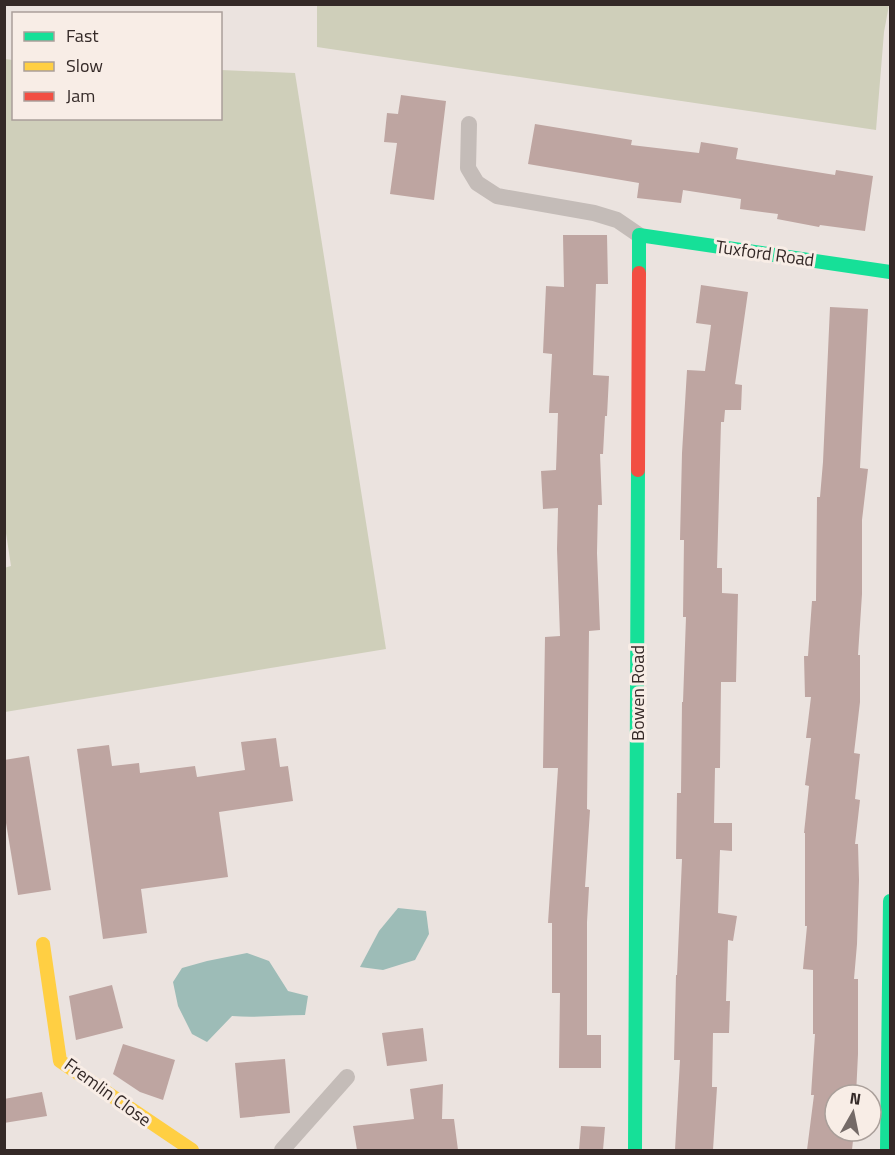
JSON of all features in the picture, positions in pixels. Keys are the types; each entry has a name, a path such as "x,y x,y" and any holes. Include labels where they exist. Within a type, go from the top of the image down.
{"street":[{"name":"Tuxford Road","path":"639,235 891,272"},
{"name":"Bowen Road","path":"635,1150 639,235"},
{"path":"887,1150 891,901"},
{"name":"Fremlin Close","path":"43,944 60,1061 192,1150"}],"lane":[{"path":"469,124 468,168 477,183 497,196 594,213 617,220 639,235"},
{"path":"282,1150 347,1077"}],"green space":[{"path":"317,5 889,5 884,32 876,130 317,47"},
{"path":"5,59 12,60 12,120 222,120 222,70 295,73 386,649 5,712 4,568 11,566 4,520"}],"water":[{"path":"398,908 426,911 429,934 415,960 383,970 360,967 379,931"},
{"path":"247,953 269,961 288,991 308,996 305,1015 232,1016 207,1042 192,1034 178,1006 173,982 182,968"}],"building":[{"path":"401,95 446,101 434,200 390,194 397,143 384,142 387,113 398,114"},
{"path":"535,124 632,140 631,145 699,153 701,142 738,148 736,159 835,175 836,170 873,176 865,231 820,225 819,227 777,219 778,214 740,209 741,199 683,190 681,203 637,198 639,183 528,164"},
{"path":"563,235 607,235 608,284 596,284 593,375 609,376 603,454 600,454 602,505 598,505 600,630 589,631 587,809 590,810 585,887 589,887 587,1035 601,1035 601,1068 559,1068 560,993 552,993 552,923 548,923 558,768 543,768 545,637 560,636 558,508 543,509 541,471 556,470 558,413 549,413 552,354 543,353 546,286 564,287"},
{"path":"701,285 748,292 735,384 742,385 741,410 725,410 724,422 721,422 717,568 722,568 722,593 738,594 736,682 721,682 720,768 715,768 714,823 732,823 732,851 720,850 718,913 737,916 733,941 728,940 726,1001 730,1001 729,1033 713,1033 712,1087 717,1087 713,1150 675,1150 680,1060 674,1060 676,975 682,859 676,859 677,793 681,793 686,617 683,617 684,540 680,540 682,453 687,370 705,371 711,325 696,323"},
{"path":"830,307 868,309 860,468 868,469 862,520 862,594 858,655 860,655 860,702 854,753 860,754 855,799 860,800 855,844 858,844 859,880 854,979 858,979 857,1083 823,1083 823,1143 853,1143 852,1150 807,1150 814,1095 811,1095 815,1034 813,1034 813,970 803,969 807,926 805,926 804,833 809,786 805,785 811,738 806,738 811,697 805,697 804,656 808,656 812,601 816,601 817,497 820,497"},
{"path":"276,738 280,767 288,766 293,801 219,812 228,877 141,889 147,933 103,939 77,749 109,745 112,766 139,763 140,773 195,766 197,777 245,770 241,742"},
{"path":"29,756 51,890 18,895 4,811 4,760"},
{"path":"112,985 123,1028 76,1040 69,996"},
{"path":"423,1028 427,1061 387,1066 382,1033"},
{"path":"123,1044 175,1060 163,1100 140,1092 113,1074"},
{"path":"285,1059 290,1113 240,1118 235,1063"},
{"path":"443,1084 442,1119 454,1119 458,1150 357,1150 353,1126 414,1119 410,1089"},
{"path":"42,1092 47,1116 4,1123 4,1099"},
{"path":"581,1126 605,1127 603,1150 579,1150"}],"traffic: fast":[{"path":"639,273 639,235 890,272"},
{"path":"635,1150 638,470"},
{"path":"887,1150 890,901"}],"traffic: slow":[{"path":"43,944 60,1061 192,1150"}],"traffic: jam":[{"path":"638,470 639,273"}]}
